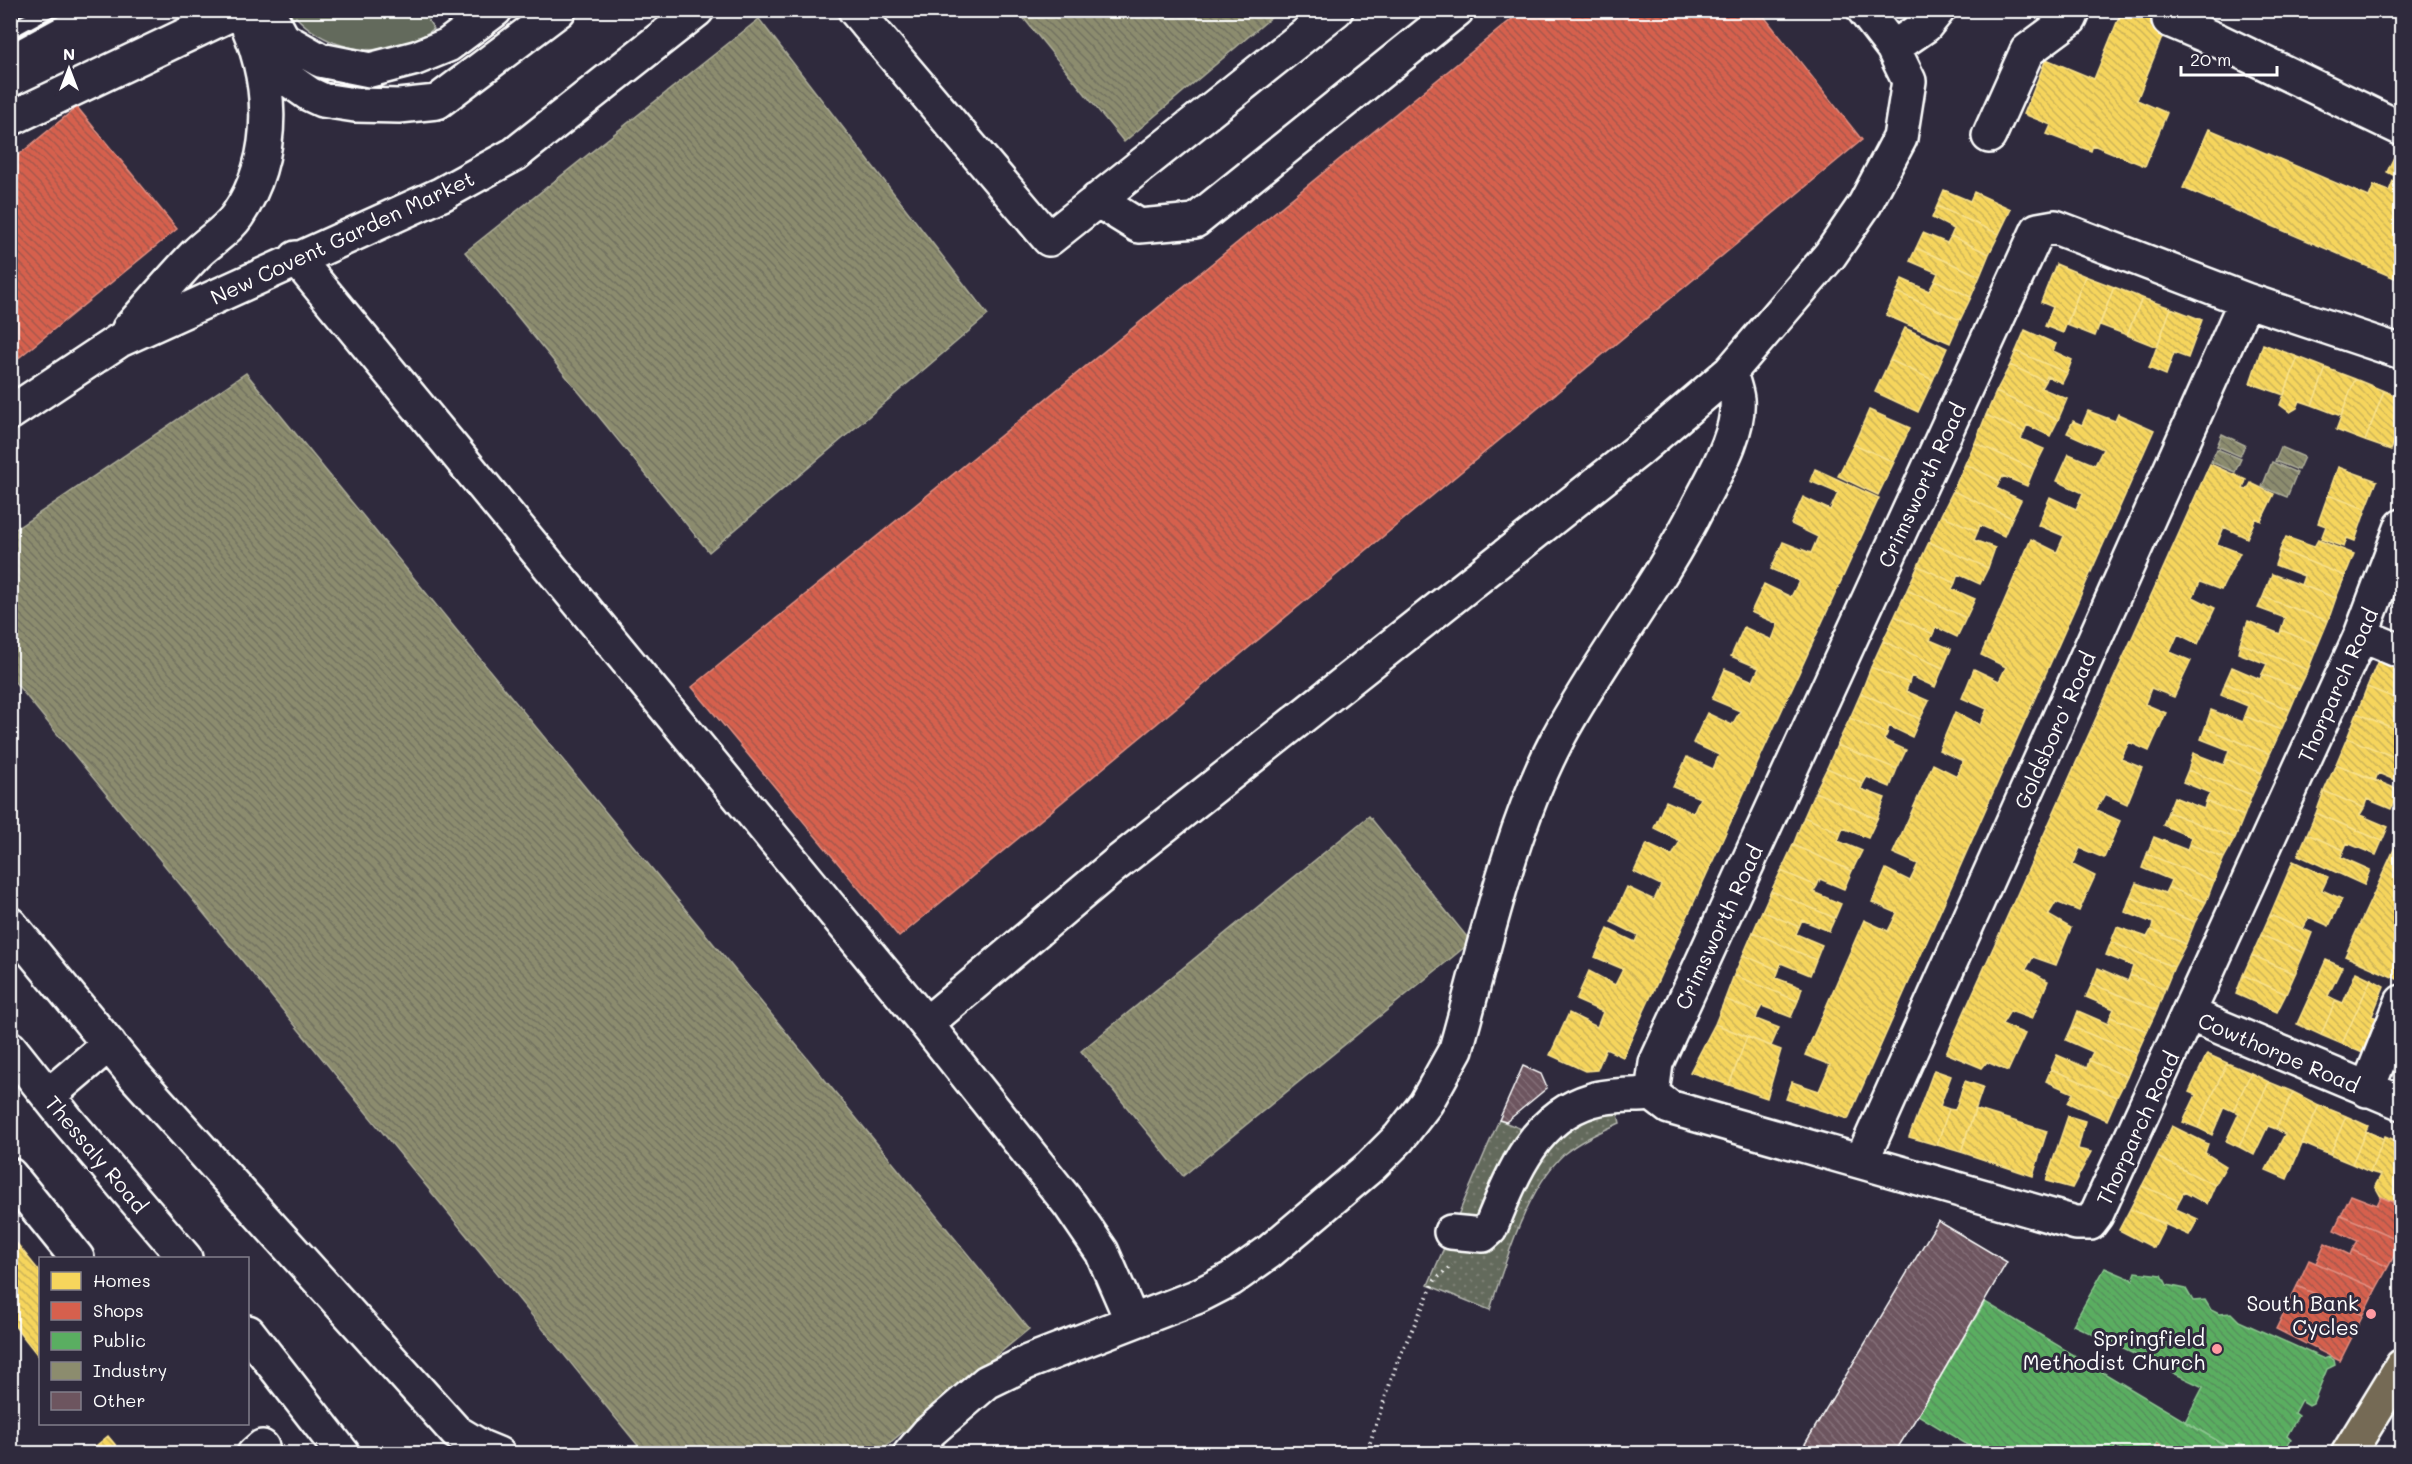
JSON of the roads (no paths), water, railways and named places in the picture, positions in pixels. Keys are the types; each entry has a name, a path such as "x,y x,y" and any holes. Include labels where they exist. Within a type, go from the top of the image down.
{"main road":[{"path":"2348,1454 2402,1366"}],"street":[{"path":"250,17 278,72 309,94 322,100 355,105 399,106 436,102 559,10"},
{"name":"New Covent Garden Market","path":"10,413 120,340 296,258 442,194 515,153 698,10"},
{"path":"855,10 1049,238 1336,10"},
{"path":"1097,200 1139,226 1195,221 1457,10"},
{"path":"926,1024 1133,850 1640,449 1730,372 1830,255 1865,204 1900,138 1909,81 1893,48 1864,10"},
{"path":"1893,48 1924,26 1938,10"},
{"path":"1989,136 2027,51 2070,19 2074,10"},
{"path":"10,119 183,35 250,17 320,60 370,70 416,58 448,45 485,15"},
{"name":"New Covent Garden Market","path":"120,340 197,252 235,219 255,186 266,146 268,99 250,17"},
{"path":"2169,20 2219,40 2402,129"},
{"name":"Crimsworth Road","path":"1652,1094 1656,1063 2038,230 2055,227 2246,300 2402,352"},
{"path":"296,258 926,1024 1084,1225 1102,1252 1132,1321"},
{"name":"Goldsboro' Road","path":"1862,1160 2246,300"},
{"path":"910,1454 928,1433 987,1382 1028,1362 1132,1321 1172,1308 1219,1286 1269,1252 1386,1151 1410,1126 1432,1095 1456,1049 1518,837 1543,769 1557,739 1621,632 1676,552 1728,443 1735,420 1737,399 1730,372"},
{"name":"Thorparch Road","path":"1652,1094 1669,1107 1862,1160 2076,1223 2090,1223 2097,1215 2361,636 2402,526"},
{"path":"2361,636 2402,652"},
{"path":"10,924 134,1076 456,1432 480,1447 498,1454"},
{"path":"2367,1090 2402,1002"},
{"name":"Cowthorpe Road","path":"2189,1014 2402,1103"},
{"path":"49,1095 109,1044"},
{"name":"Thessaly Road","path":"11,1051 184,1257"},
{"path":"1451,1232 1484,1235 1490,1229 1521,1158 1567,1109 1599,1098 1652,1094"},
{"path":"10,1175 77,1257"},
{"path":"249,1333 343,1454"}],"railway":[{"path":"10,20 30,10"},
{"path":"10,41 67,10"}],"place":[{"name":"South Bank Cycles","path":"2371,1314"},
{"name":"Springfield Methodist Church","path":"2217,1349"}]}
